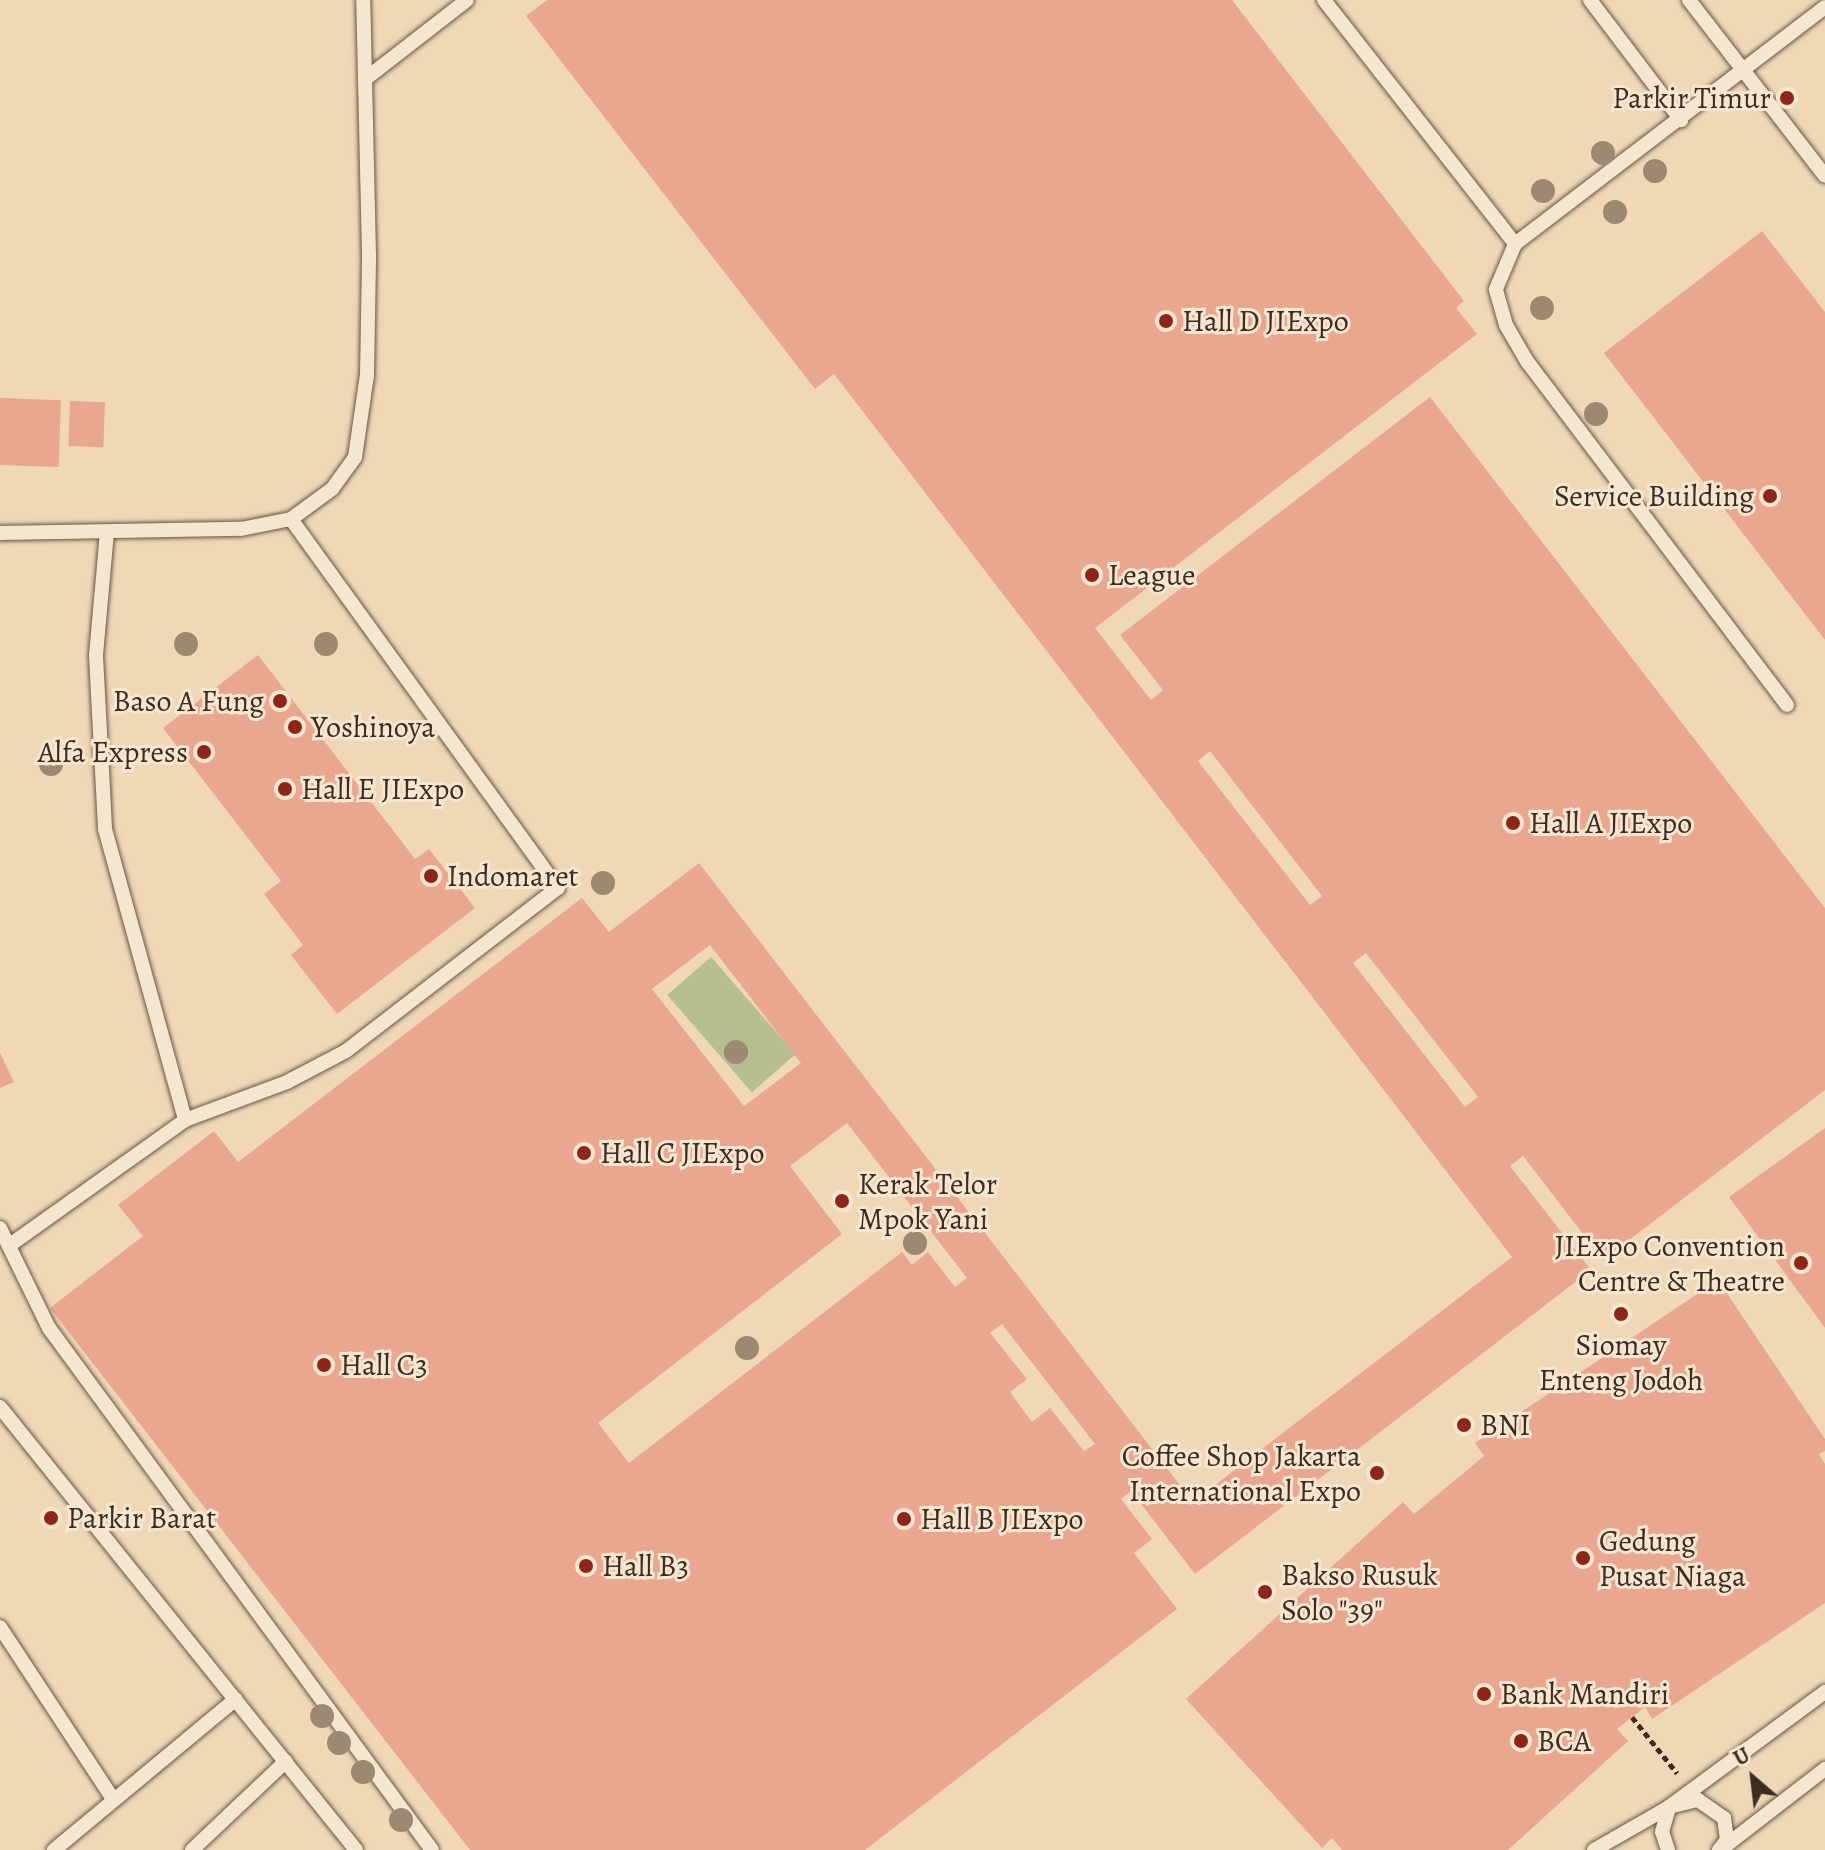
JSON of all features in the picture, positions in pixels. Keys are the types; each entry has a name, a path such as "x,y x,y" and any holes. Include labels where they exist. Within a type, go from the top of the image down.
{"lane":[{"path":"0,533 241,529 291,519 332,489 355,457 367,375 368,77 363,0"},
{"path":"368,77 467,0"},
{"path":"1324,0 1515,244"},
{"path":"1590,0 1681,120"},
{"path":"1689,0 1745,68 1825,176"},
{"path":"1787,705 1528,363 1506,325 1496,289 1515,244 1825,7"},
{"path":"10,1245 185,1120 287,1082 346,1051 558,888 291,519"},
{"path":"107,532 96,656 105,829 185,1120"},
{"path":"0,1228 49,1328 432,1850"},
{"path":"0,1407 356,1850"},
{"path":"0,1627 113,1799"},
{"path":"1594,1850 1669,1807 1689,1788 1825,1692"},
{"path":"54,1850 236,1699"},
{"path":"192,1850 286,1761"},
{"path":"1720,1850 1825,1769"},
{"path":"1669,1807 1698,1800 1718,1809 1727,1829 1720,1850"},
{"path":"1668,1850 1662,1832 1669,1807"}],"path":[{"path":"1632,1717 1689,1788"}],"green space":[{"path":"711,957 796,1054 752,1092 667,995"}],"building":[{"path":"547,0 1232,0 1464,301 1456,308 1477,334 1095,628 1151,700 1163,690 1120,635 1430,397 1825,908 1825,1090 1603,1260 1523,1156 1510,1166 1591,1270 1195,1574 1131,1491 1121,1499 1152,1539 1134,1553 1177,1609 865,1850 470,1850 50,1308 143,1236 118,1205 214,1131 238,1162 582,898 609,932 699,863 1193,1502 1512,1257 834,374 815,389 526,16","holes":["1210,751 1322,896 1310,905 1198,761","710,945 801,1063 744,1106 652,989","1366,953 1478,1097 1465,1107 1353,963","847,1123 967,1278 955,1287 928,1252 912,1265 902,1252 629,1463 598,1423 842,1234 790,1166","1002,1324 1095,1444 1084,1451 1050,1408 1032,1422 1010,1392 1027,1379 990,1333"]},
{"name":"Service Building","path":"1762,231 1825,312 1825,640 1604,353"},
{"path":"0,398 61,400 59,467 0,465"},
{"path":"70,401 105,402 103,447 68,446"},
{"name":"Hall E JIExpo","path":"258,655 415,859 429,849 475,908 337,1014 291,955 303,945 264,894 281,881 163,728"},
{"path":"0,1053 14,1082 0,1088"},
{"name":"JIExpo Convention Centre & Theatre","path":"1825,1128 1825,1328 1729,1197"},
{"name":"Gedung Pusat Niaga","path":"1718,1280 1825,1439 1825,1451 1819,1454 1825,1464 1825,1603 1652,1719 1645,1707 1617,1729 1628,1741 1508,1850 1342,1850 1332,1838 1322,1848 1186,1699 1403,1502 1414,1514 1484,1456 1475,1443"}],"place":[{"name":"Parkir Timur","path":"1787,98"},
{"name":"Hall D JIExpo","path":"1166,321"},
{"name":"Service Building","path":"1770,496"},
{"name":"League","path":"1092,575"},
{"name":"Baso A Fung","path":"280,701"},
{"name":"Yoshinoya","path":"295,727"},
{"name":"Alfa Express","path":"204,752"},
{"name":"Hall E JIExpo","path":"285,789"},
{"name":"Hall A JIExpo","path":"1513,823"},
{"name":"Indomaret","path":"431,876"},
{"name":"Hall C JIExpo","path":"584,1153"},
{"name":"Kerak Telor Mpok Yani","path":"842,1201"},
{"name":"JIExpo Convention Centre & Theatre","path":"1801,1263"},
{"name":"Siomay Enteng Jodoh","path":"1621,1314"},
{"name":"Hall C3","path":"324,1365"},
{"name":"BNI","path":"1464,1425"},
{"name":"Coffee Shop Jakarta International Expo","path":"1377,1473"},
{"name":"Parkir Barat","path":"51,1518"},
{"name":"Hall B JIExpo","path":"904,1519"},
{"name":"Gedung Pusat Niaga","path":"1583,1558"},
{"name":"Hall B3","path":"586,1566"},
{"name":"Bakso Rusuk Solo \"39\"","path":"1265,1592"},
{"name":"Bank Mandiri","path":"1484,1694"},
{"name":"BCA","path":"1521,1741"}]}
